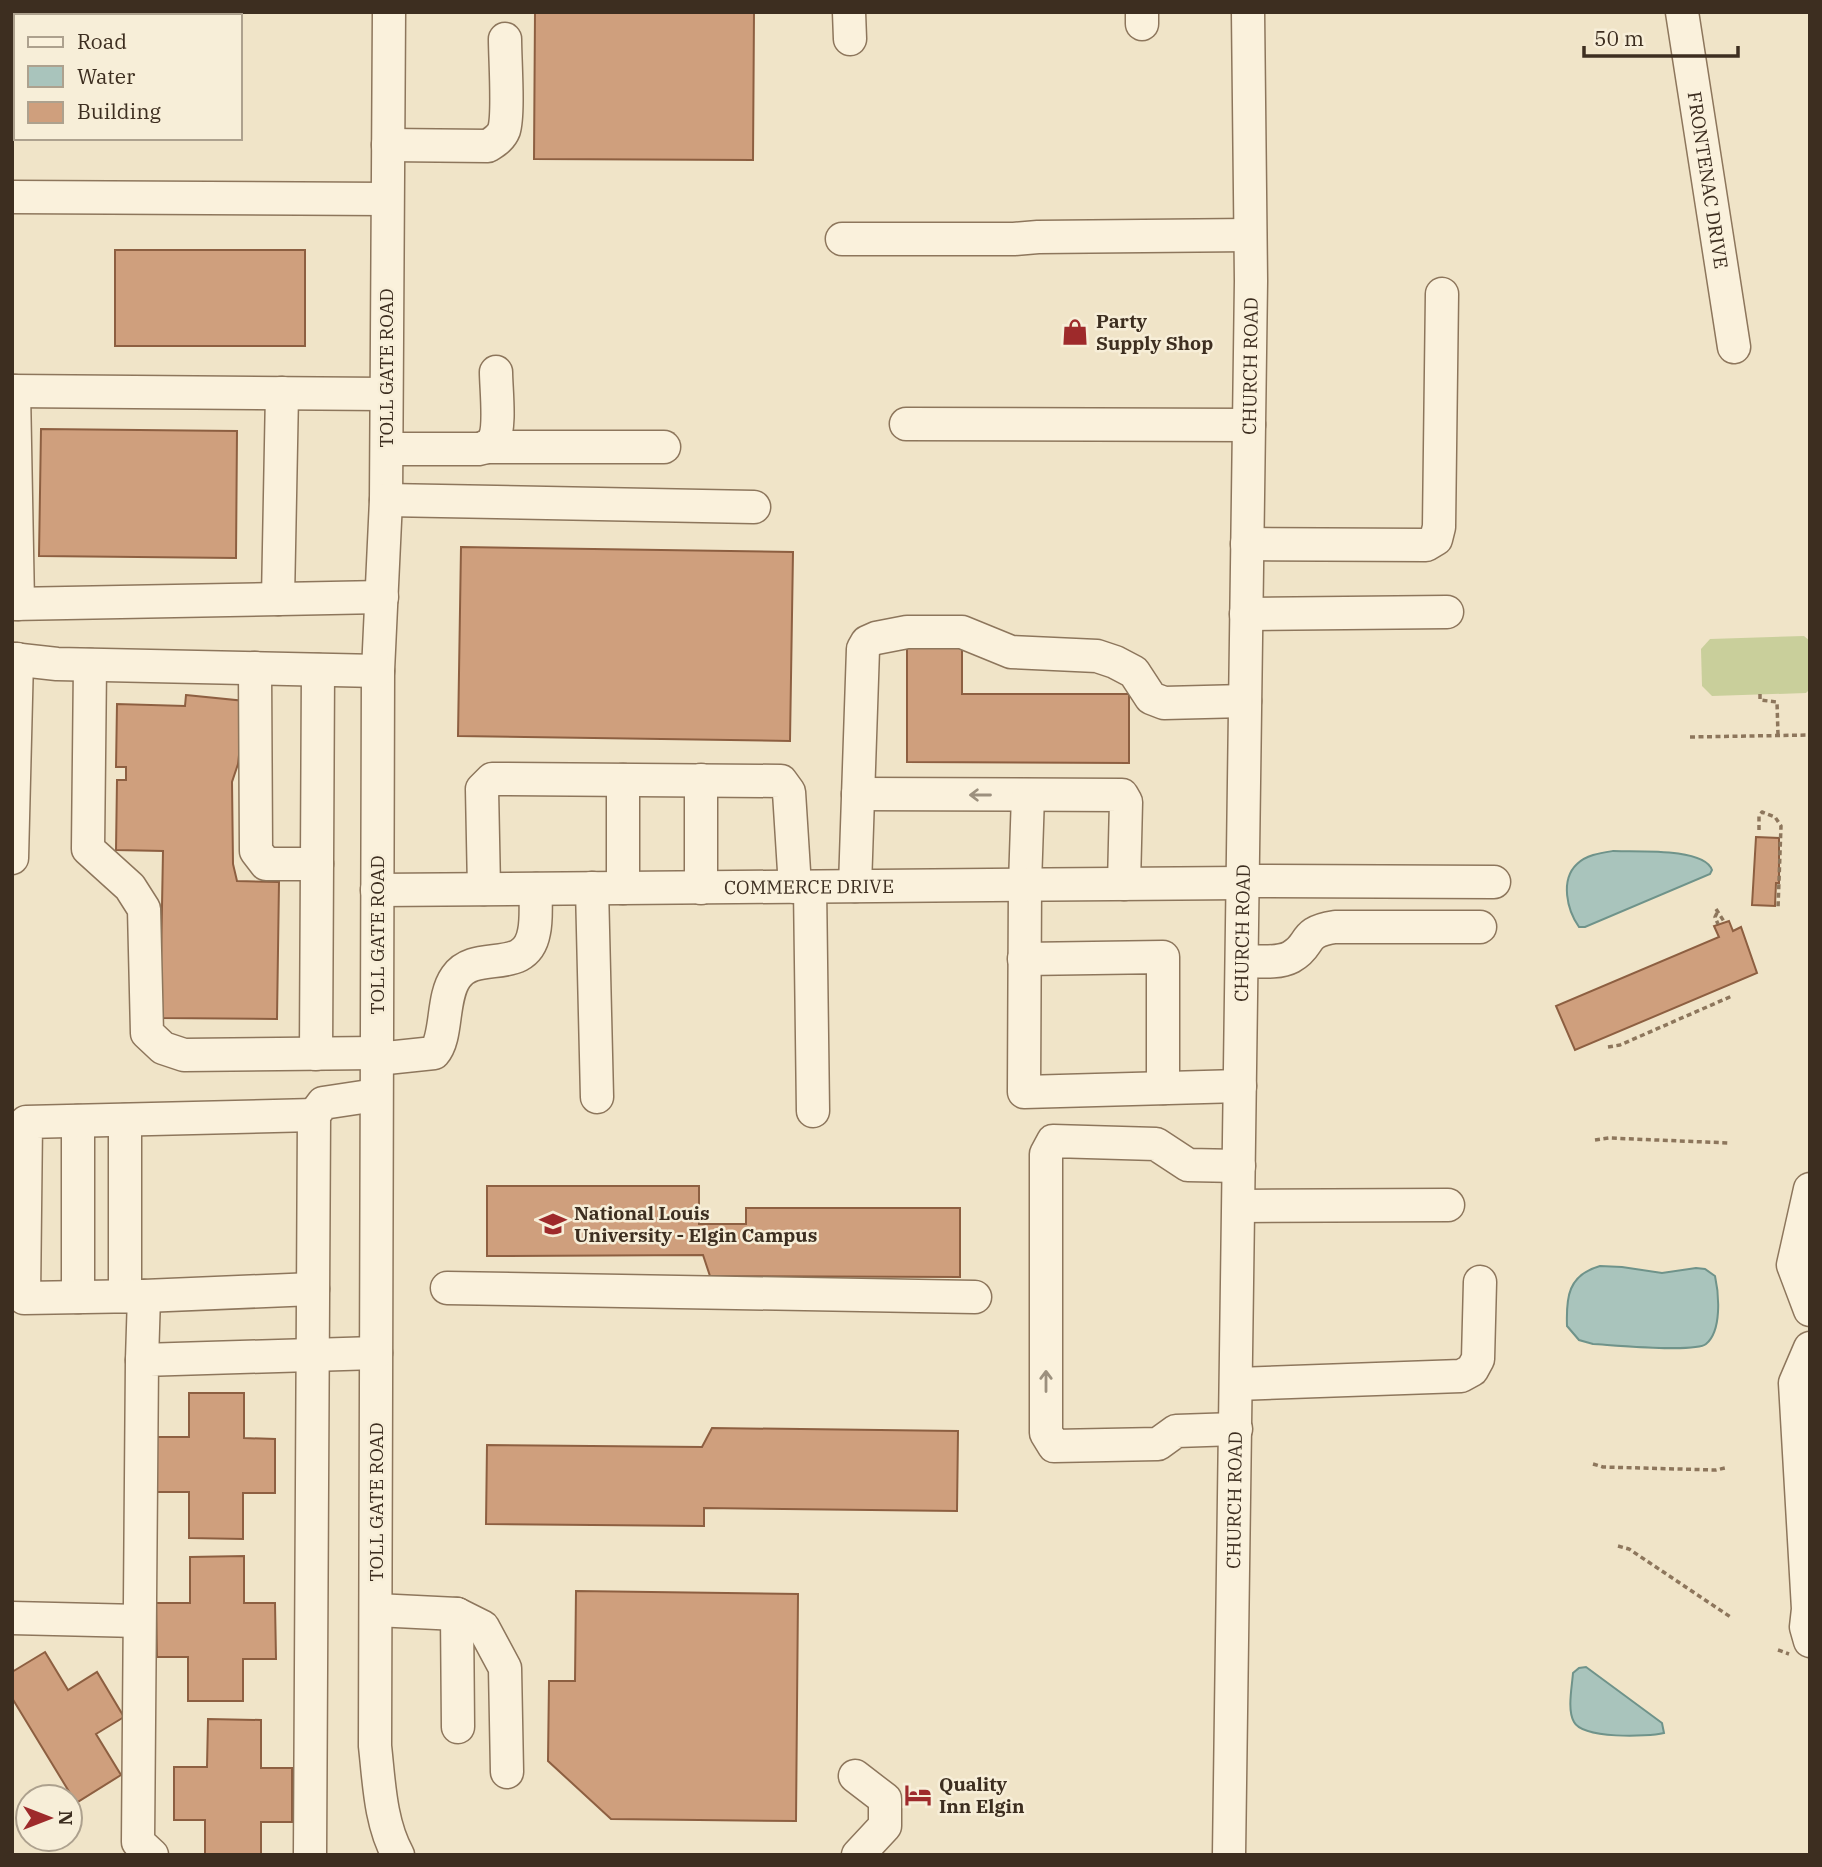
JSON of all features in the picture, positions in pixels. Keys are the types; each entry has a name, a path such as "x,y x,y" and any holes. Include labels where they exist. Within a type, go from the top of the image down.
{"street":[{"name":"TOLL GATE ROAD","path":"389,12 385,394 387,449 378,671 375,1746 391,1844 398,1855"},
{"name":"CHURCH ROAD","path":"1230,1855 1251,234 1248,12"},
{"name":"FRONTENAC DRIVE","path":"1682,12 1734,347"},
{"path":"388,145 488,146 497,140 503,130 505,115 505,39"},
{"path":"12,197 387,200"},
{"path":"842,239 1014,239 1251,234"},
{"path":"1247,544 1426,545 1436,539 1439,527 1442,294"},
{"path":"485,447 494,440 496,430 496,372"},
{"path":"383,597 15,604 13,391 385,394"},
{"path":"278,599 282,393"},
{"path":"906,424 1249,425"},
{"path":"387,449 664,447"},
{"path":"386,500 754,507"},
{"path":"1246,614 1447,612"},
{"path":"855,886 863,649 867,642 906,632 962,632 1011,652 1097,656 1115,662 1133,672 1152,698 1164,703 1245,701"},
{"path":"12,858 15,659 57,664 378,671"},
{"path":"90,665 89,849 130,887 144,909 147,1033 163,1048 184,1055 377,1056 434,1053 441,1046 448,996 456,976 473,964 516,959 527,948 534,934 536,889"},
{"path":"255,668 256,850 266,864 317,864"},
{"path":"316,1054 318,670"},
{"path":"484,890 482,789 492,779 781,781 789,792 802,887 813,1111"},
{"path":"622,779 622,888"},
{"path":"701,780 701,888"},
{"path":"858,794 1122,795 1126,802 1124,884"},
{"path":"1028,795 1024,1092 1240,1086"},
{"name":"COMMERCE DRIVE","path":"377,890 1494,882"},
{"path":"592,888 597,1097"},
{"path":"1242,961 1280,961 1290,958 1311,934 1320,929 1480,927"},
{"path":"1024,959 1163,957 1163,1088"},
{"path":"310,1855 314,1115 323,1103 376,1095"},
{"path":"313,1289 24,1298 26,1122 314,1115"},
{"path":"125,1119 134,1296 142,1360 138,1842 152,1855"},
{"path":"79,1121 79,1297"},
{"path":"1236,1429 1175,1431 1158,1444 1054,1447 1046,1433 1046,1154 1053,1140 1156,1144 1188,1165 1240,1166"},
{"path":"1810,1189 1793,1265 1810,1310"},
{"path":"1239,1206 1448,1205"},
{"path":"1237,1384 1461,1376 1472,1370 1478,1359 1480,1282"},
{"path":"447,1288 975,1297"},
{"path":"1810,1348 1795,1383 1808,1609 1806,1627 1810,1641"},
{"path":"142,1360 376,1353"},
{"path":"376,1610 457,1614 483,1627 505,1668 507,1772"},
{"path":"457,1614 458,1727"},
{"path":"12,1618 139,1621"},
{"path":"855,1776 885,1799 885,1826 858,1855"}],"path":[{"path":"1760,694 1760,700 1777,702 1778,736"},
{"path":"1690,737 1810,735"},
{"path":"1759,830 1759,816 1762,812 1774,817 1781,826 1778,908"},
{"path":"1718,924 1715,917 1717,911 1725,923"},
{"path":"1608,1047 1620,1045 1732,996"},
{"path":"1595,1140 1609,1138 1729,1143"},
{"path":"1593,1464 1603,1467 1725,1468"},
{"path":"1618,1546 1629,1549 1732,1618"}],"green space":[{"path":"1804,636 1810,641 1810,689 1806,693 1712,696 1702,686 1701,649 1710,639"}],"water":[{"path":"1613,851 1683,854 1696,857 1712,870 1710,874 1585,927 1579,927 1569,904 1568,878 1577,864 1585,858"},
{"path":"1600,1266 1662,1273 1705,1269 1715,1276 1718,1292 1717,1322 1711,1338 1699,1347 1686,1348 1593,1344 1579,1340 1567,1326 1571,1288 1581,1275"},
{"path":"1586,1667 1662,1723 1664,1733 1616,1735 1580,1728 1572,1717 1571,1691 1573,1673"}],"building":[{"path":"535,12 754,12 753,160 534,159"},
{"path":"115,250 305,250 305,346 115,346"},
{"path":"41,429 237,431 236,558 39,556"},
{"path":"461,547 793,552 790,741 458,736"},
{"path":"907,632 962,632 962,694 1129,694 1129,763 907,762"},
{"path":"186,695 245,701 238,764 232,782 233,864 237,881 279,882 277,1019 160,1018 163,851 116,850 117,780 126,780 126,767 116,767 117,704 185,706"},
{"path":"1756,837 1779,838 1779,883 1776,883 1775,906 1752,905"},
{"path":"1729,921 1733,931 1741,927 1757,973 1575,1050 1556,1006 1719,937 1714,926"},
{"path":"487,1186 699,1186 699,1224 746,1224 746,1208 960,1208 960,1277 710,1276 703,1255 487,1256"},
{"path":"189,1393 244,1393 244,1438 275,1439 275,1493 243,1493 243,1539 189,1538 189,1492 155,1492 155,1437 189,1437"},
{"path":"712,1428 958,1431 957,1511 704,1508 704,1526 486,1524 487,1445 702,1447"},
{"path":"244,1556 244,1603 275,1603 276,1659 243,1659 243,1701 188,1701 188,1657 157,1657 156,1603 190,1603 190,1557"},
{"path":"576,1591 798,1594 796,1821 611,1819 548,1761 549,1681 575,1681"},
{"path":"45,1652 68,1690 97,1672 124,1717 96,1734 121,1775 84,1798 84,1783 64,1783 12,1698 12,1672"},
{"path":"208,1719 261,1720 261,1768 292,1768 292,1822 261,1822 261,1855 205,1855 205,1820 174,1820 174,1767 207,1767"}],"place":[{"name":"Party Supply Shop","path":"1075,332"},
{"name":"National Louis University - Elgin Campus","path":"553,1224"},
{"name":"Quality Inn Elgin","path":"918,1795"}]}
